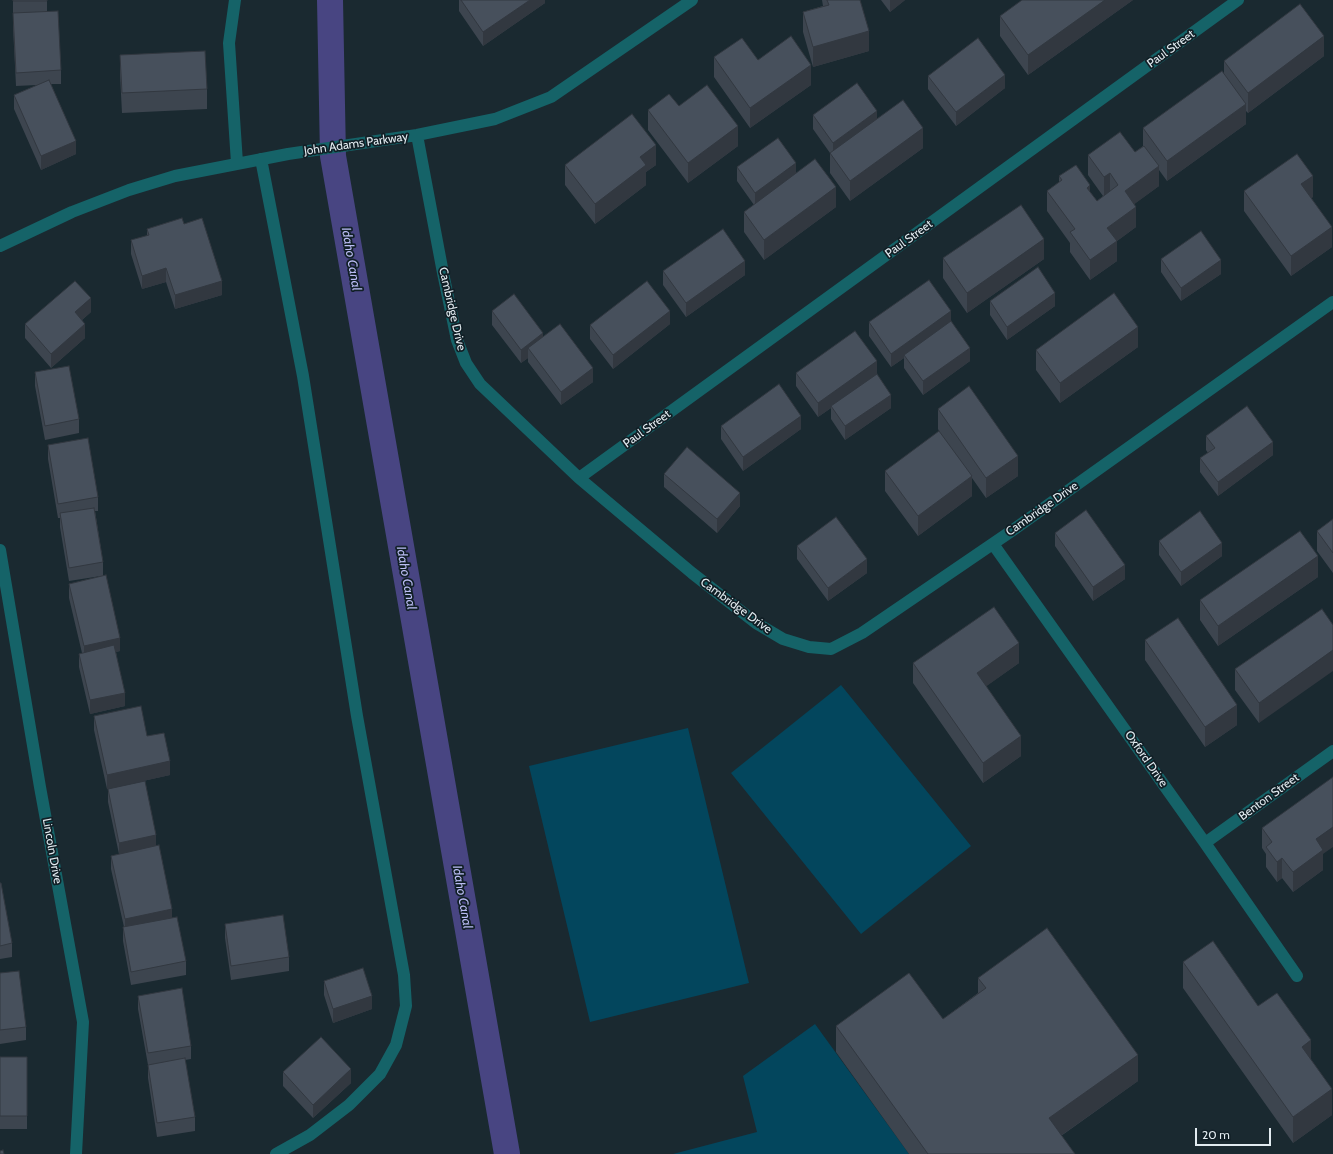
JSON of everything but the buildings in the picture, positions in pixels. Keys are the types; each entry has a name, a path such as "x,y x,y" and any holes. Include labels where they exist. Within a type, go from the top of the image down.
{"street":[{"path":"235,0 229,43 237,163"},
{"name":"John Adams Parkway","path":"0,246 72,212 129,190 175,176 261,158 417,135 495,119 551,97 692,0"},
{"name":"Paul Street","path":"580,478 1238,0"},
{"name":"Cambridge Drive","path":"417,135 457,340 466,363 480,384 580,478 692,573 756,623 783,639 809,648 831,649 862,633 993,544 1333,302"},
{"path":"261,158 303,376 357,716 404,975 406,1006 396,1045 380,1074 349,1105 310,1134 276,1154"},
{"name":"Oxford Drive","path":"993,544 1205,842 1297,976"},
{"name":"Lincoln Drive","path":"0,550 40,787 83,1022 76,1154"},
{"name":"Benton Street","path":"1205,842 1333,751"}],"shaded area":[{"path":"841,685 971,846 861,934 731,773"},
{"path":"688,728 749,983 590,1022 529,766"},
{"path":"815,1024 909,1154 673,1154 757,1132 743,1076"}],"waterway":[{"name":"Idaho Canal","path":"330,0 333,156 507,1154"}]}
